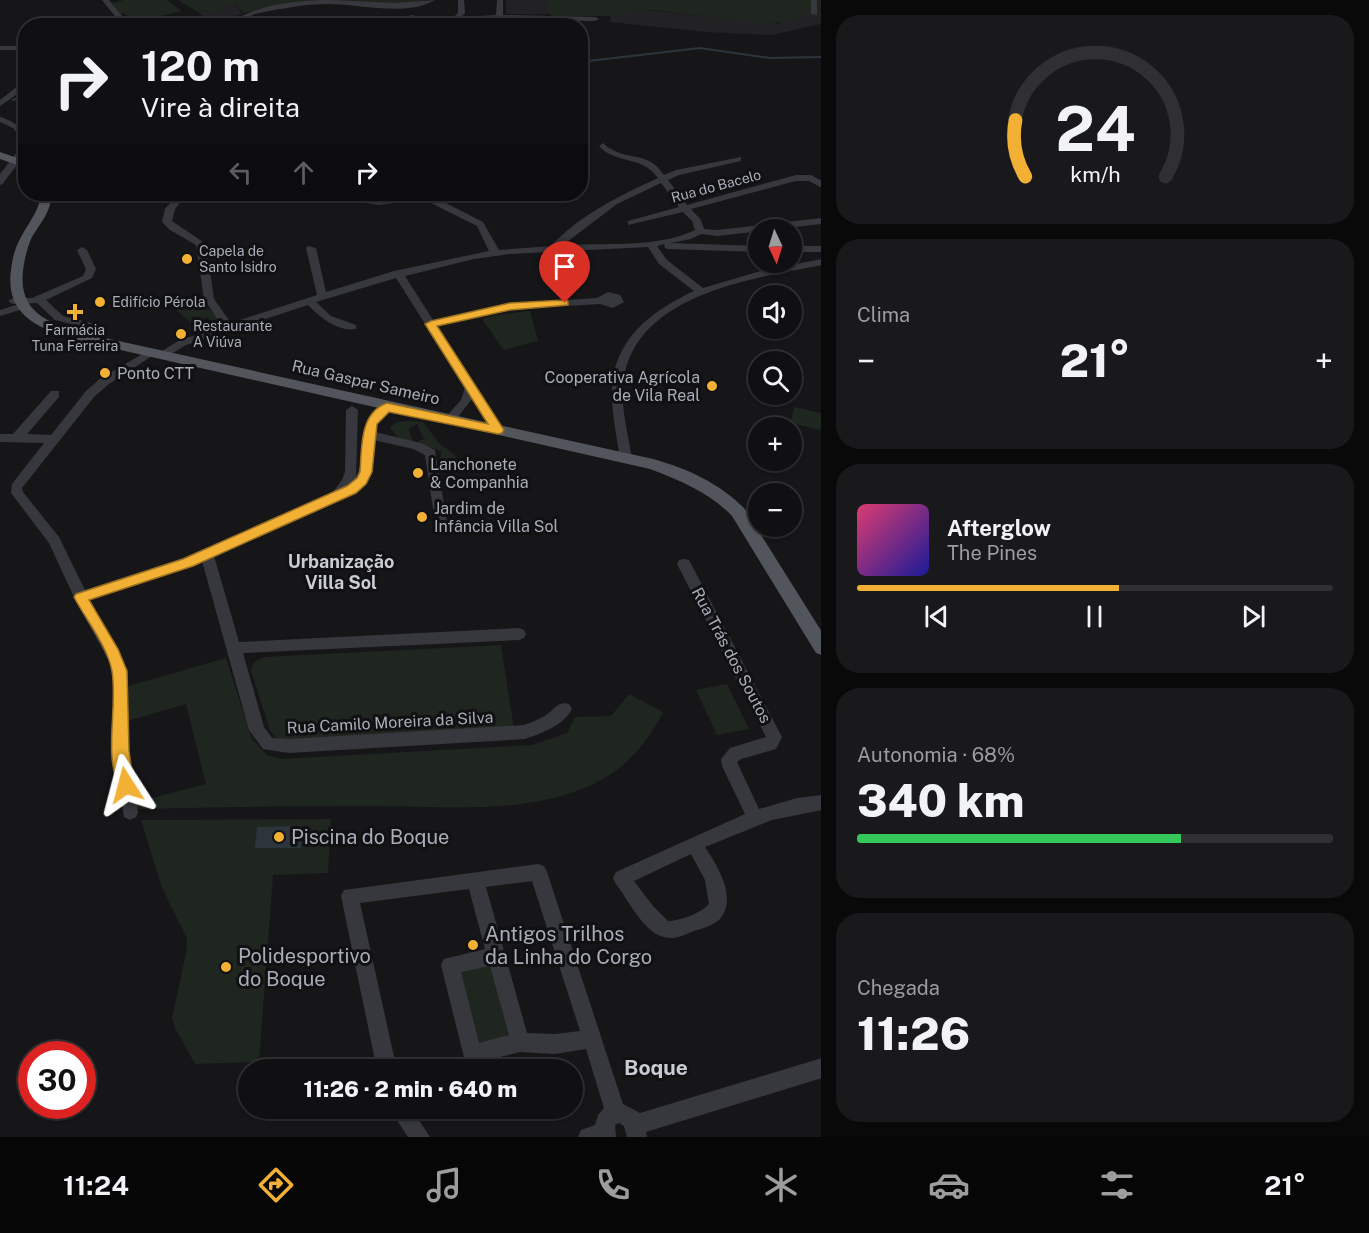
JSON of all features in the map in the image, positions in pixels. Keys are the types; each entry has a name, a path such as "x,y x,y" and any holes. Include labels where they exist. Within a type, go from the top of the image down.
{"main road":[{"path":"0,155 18,161"},
{"path":"18,308 8,285 9,271 40,216 45,201"},
{"name":"Rua Gaspar Sameiro","path":"18,308 50,328 90,339 368,407 450,419 653,464 689,477 728,502 742,518 821,646"}],"street":[{"path":"105,0 121,18"},
{"path":"239,18 252,12 306,3 340,2 392,6 432,0"},
{"path":"456,18 461,13 461,0"},
{"path":"461,13 474,17 500,18 500,0"},
{"path":"814,0 815,14"},
{"path":"588,19 595,19"},
{"path":"0,48 18,48"},
{"path":"0,104 18,90"},
{"path":"0,119 18,125"},
{"path":"603,146 608,151 646,162 697,221 700,231"},
{"path":"554,249 565,237 608,206 663,179 678,172 738,159"},
{"path":"0,182 5,170 18,163"},
{"name":"Rua do Bacelo","path":"631,222 796,178 808,177 821,184"},
{"path":"176,201 170,209 167,222 201,244 209,299 229,328"},
{"path":"439,201 477,222 495,253"},
{"path":"130,812 121,751 119,671 113,653 81,597 54,540 17,493 16,487 95,389 157,354 179,345 322,296 398,273 495,253 651,244 688,237 700,231 717,233 821,221"},
{"path":"651,244 710,249 748,249"},
{"path":"651,244 662,261 702,292"},
{"path":"311,248 322,296"},
{"path":"802,249 821,249"},
{"path":"0,313 28,306 89,277 91,269 82,250"},
{"path":"626,459 618,392 619,372 632,339 654,318 702,292 746,278 821,262"},
{"path":"398,273 498,430"},
{"path":"18,308 37,301"},
{"path":"37,301 62,319 96,327 97,331 90,339"},
{"path":"309,301 327,318 352,327"},
{"path":"431,324 510,307 602,301"},
{"path":"450,419 466,400 470,387"},
{"path":"16,439 55,394"},
{"path":"81,597 207,554 351,489 362,481 366,472 368,407"},
{"path":"333,498 348,482 352,459 368,407"},
{"path":"368,434 417,446 431,453 441,522"},
{"path":"0,438 53,439"},
{"path":"352,459 359,463 367,459"},
{"name":"Rua Camilo Moreira da Silva","path":"207,554 257,730 264,741 274,746 525,732 551,721 564,709"},
{"name":"Rua Trás dos Soutos","path":"684,564 773,734 774,739 771,744 736,753 729,759 730,766 755,818"},
{"path":"234,648 519,634"},
{"path":"695,845 713,878 718,906 706,917 675,930 667,930 657,923 622,878 695,845 755,818 795,806 821,802"},
{"path":"385,1059 350,896 538,872 616,1113"},
{"path":"475,880 520,1042"},
{"path":"497,955 450,965 472,1054 520,1042 555,1044 590,1031"},
{"path":"599,1135 608,1117 616,1113 629,1116 636,1131 821,1068"},
{"path":"407,1119 420,1137"}],"shaded area":[{"path":"124,0 167,0 182,11 152,18 130,18 124,13 120,14 112,3"},
{"path":"178,0 427,0 396,5 291,3 244,13 234,4 221,7 224,10 213,13 210,10 198,12"},
{"path":"506,0 546,0 551,14 506,14"},
{"path":"546,0 812,0 813,13 773,24 650,10 629,11 616,16 551,16"},
{"path":"816,0 821,0 821,24 771,35 706,32 610,22 611,16 645,10 777,24"},
{"path":"234,4 243,14 226,18 205,18 198,12"},
{"path":"202,303 220,319 213,322 207,317 192,324 173,307"},
{"path":"530,311 538,341 504,350 482,319 495,315"},
{"path":"794,407 821,413 821,430 802,426 802,417 792,417"},
{"path":"397,422 423,422 438,442 457,457 447,464 440,464 441,451 419,444 419,440 424,440 417,424 409,431 414,443 397,436 390,427"},
{"path":"501,645 514,729 290,742 276,738 270,730 251,671 254,662 265,657"},
{"path":"226,658 252,739 267,755 281,759 532,745 567,733 575,717 611,716 629,694 663,712 642,745 614,772 591,785 565,795 538,801 454,808 312,806 137,809 136,802 206,784 186,704 124,722 125,687"},
{"path":"727,684 749,729 717,735 696,690"},
{"path":"331,819 328,873 273,875 259,1059 238,1059 238,1063 195,1064 175,1028 172,1018 187,939 161,885 141,820"},
{"name":"Piscina do Boque","path":"302,826 301,848 255,848 257,827"},
{"path":"490,961 511,1039 476,1047 456,969"}],"waterway":[{"path":"588,61 700,48 770,58 821,57"},
{"path":"13,100 18,98"}],"place":[{"name":"Capela de Santo Isidro","path":"187,259"},
{"name":"Edifício Pérola","path":"100,302"},
{"name":"Farmácia Tuna Ferreira","path":"75,312"},
{"name":"Restaurante A Viúva","path":"181,334"},
{"name":"Ponto CTT","path":"105,373"},
{"name":"Cooperativa Agrícola de Vila Real","path":"712,386"},
{"name":"Lanchonete & Companhia","path":"418,473"},
{"name":"Jardim de Infância Villa Sol","path":"422,517"},
{"name":"Piscina do Boque","path":"279,837"},
{"name":"Antigos Trilhos da Linha do Corgo","path":"473,945"},
{"name":"Polidesportivo do Boque","path":"226,967"}],"district":[{"name":"Urbanização Villa Sol","path":"341,572"},
{"name":"Boque","path":"656,1068"}],"route":[{"path":"126,785 121,751 117,662 81,597 188,562 351,489 362,481 366,472 371,424 374,418 387,407 392,406 498,430 431,324 510,307 565,303"}]}
